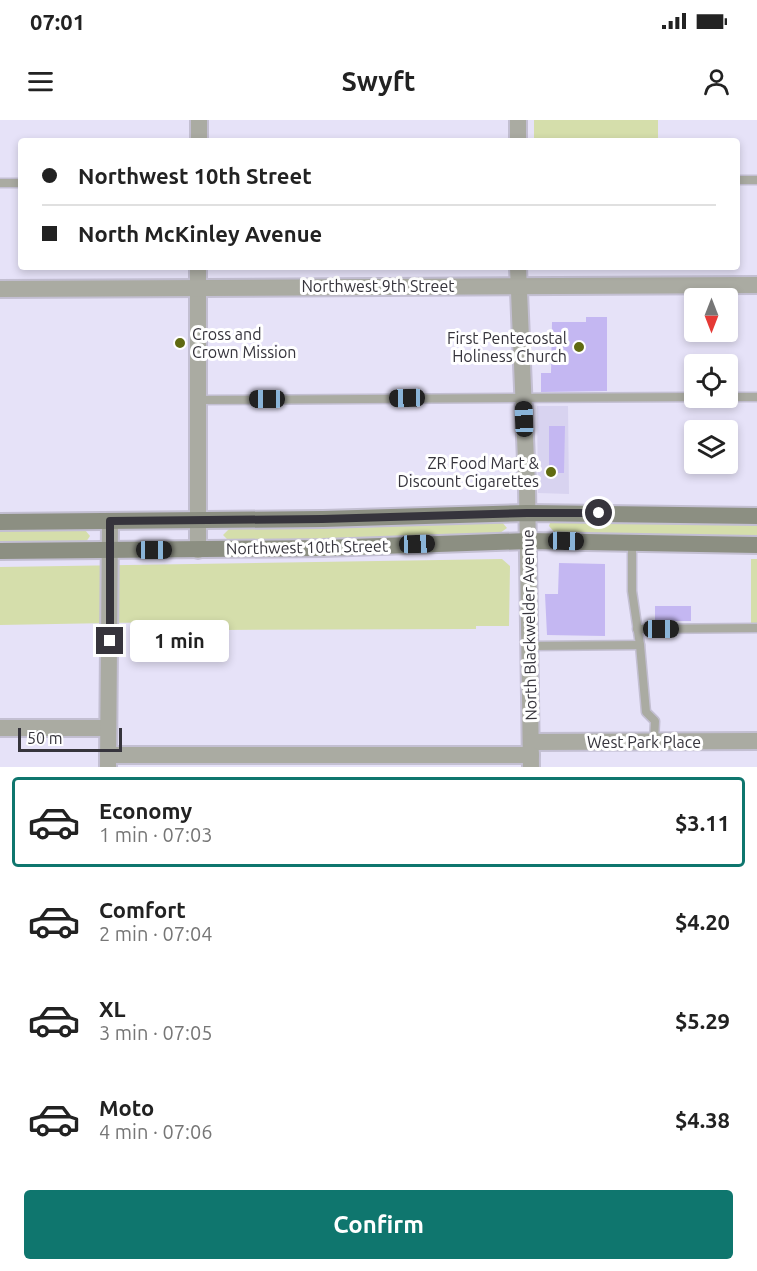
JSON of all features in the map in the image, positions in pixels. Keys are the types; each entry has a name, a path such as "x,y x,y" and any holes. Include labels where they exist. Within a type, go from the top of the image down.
{"main road":[{"name":"Northwest 10th Street","path":"0,522 322,519 527,513 757,516"},
{"name":"Northwest 10th Street","path":"0,551 198,550 528,541 757,545"}],"street":[{"path":"199,138 200,120"},
{"path":"518,120 518,138"},
{"path":"198,270 198,550"},
{"name":"North Blackwelder Avenue","path":"518,270 528,541 531,755"},
{"name":"Northwest 9th Street","path":"0,289 757,285"},
{"path":"108,761 110,521"},
{"path":"0,729 108,728"},
{"name":"West Park Place","path":"108,761 531,755 654,742 757,741"}],"lane":[{"path":"740,180 757,180"},
{"path":"0,183 18,183"},
{"path":"197,400 684,397"},
{"path":"738,397 757,397"},
{"path":"632,542 632,591 646,712 654,721 654,742"},
{"path":"637,629 757,628"},
{"path":"530,646 640,645"}],"shaded area":[{"path":"537,406 568,406 569,494 538,493"}],"green space":[{"path":"534,120 658,120 658,138 534,138"},
{"path":"501,521 507,528 500,533 230,542 223,535 229,529 355,528"},
{"path":"554,521 757,525 757,537 555,533 549,526"},
{"path":"0,530 85,530 90,536 86,542 0,542"},
{"path":"502,559 510,566 509,626 476,626 476,629 222,630 221,621 0,625 0,567"},
{"path":"751,559 757,559 757,626 751,626"}],"building":[{"name":"First Pentecostal Holiness Church","path":"586,317 607,317 607,391 541,392 541,373 551,373 552,322 586,322"},
{"path":"549,426 565,426 564,473 551,473 549,469"},
{"path":"559,563 605,564 605,636 547,635 545,594 558,594"},
{"path":"655,606 691,606 691,621 655,621"}],"place":[{"name":"Cross and Crown Mission","path":"180,343"},
{"name":"First Pentecostal Holiness Church","path":"579,347"},
{"name":"ZR Food Mart & Discount Cigarettes","path":"551,472"}],"route":[{"path":"110,641 110,521 599,513"}]}
